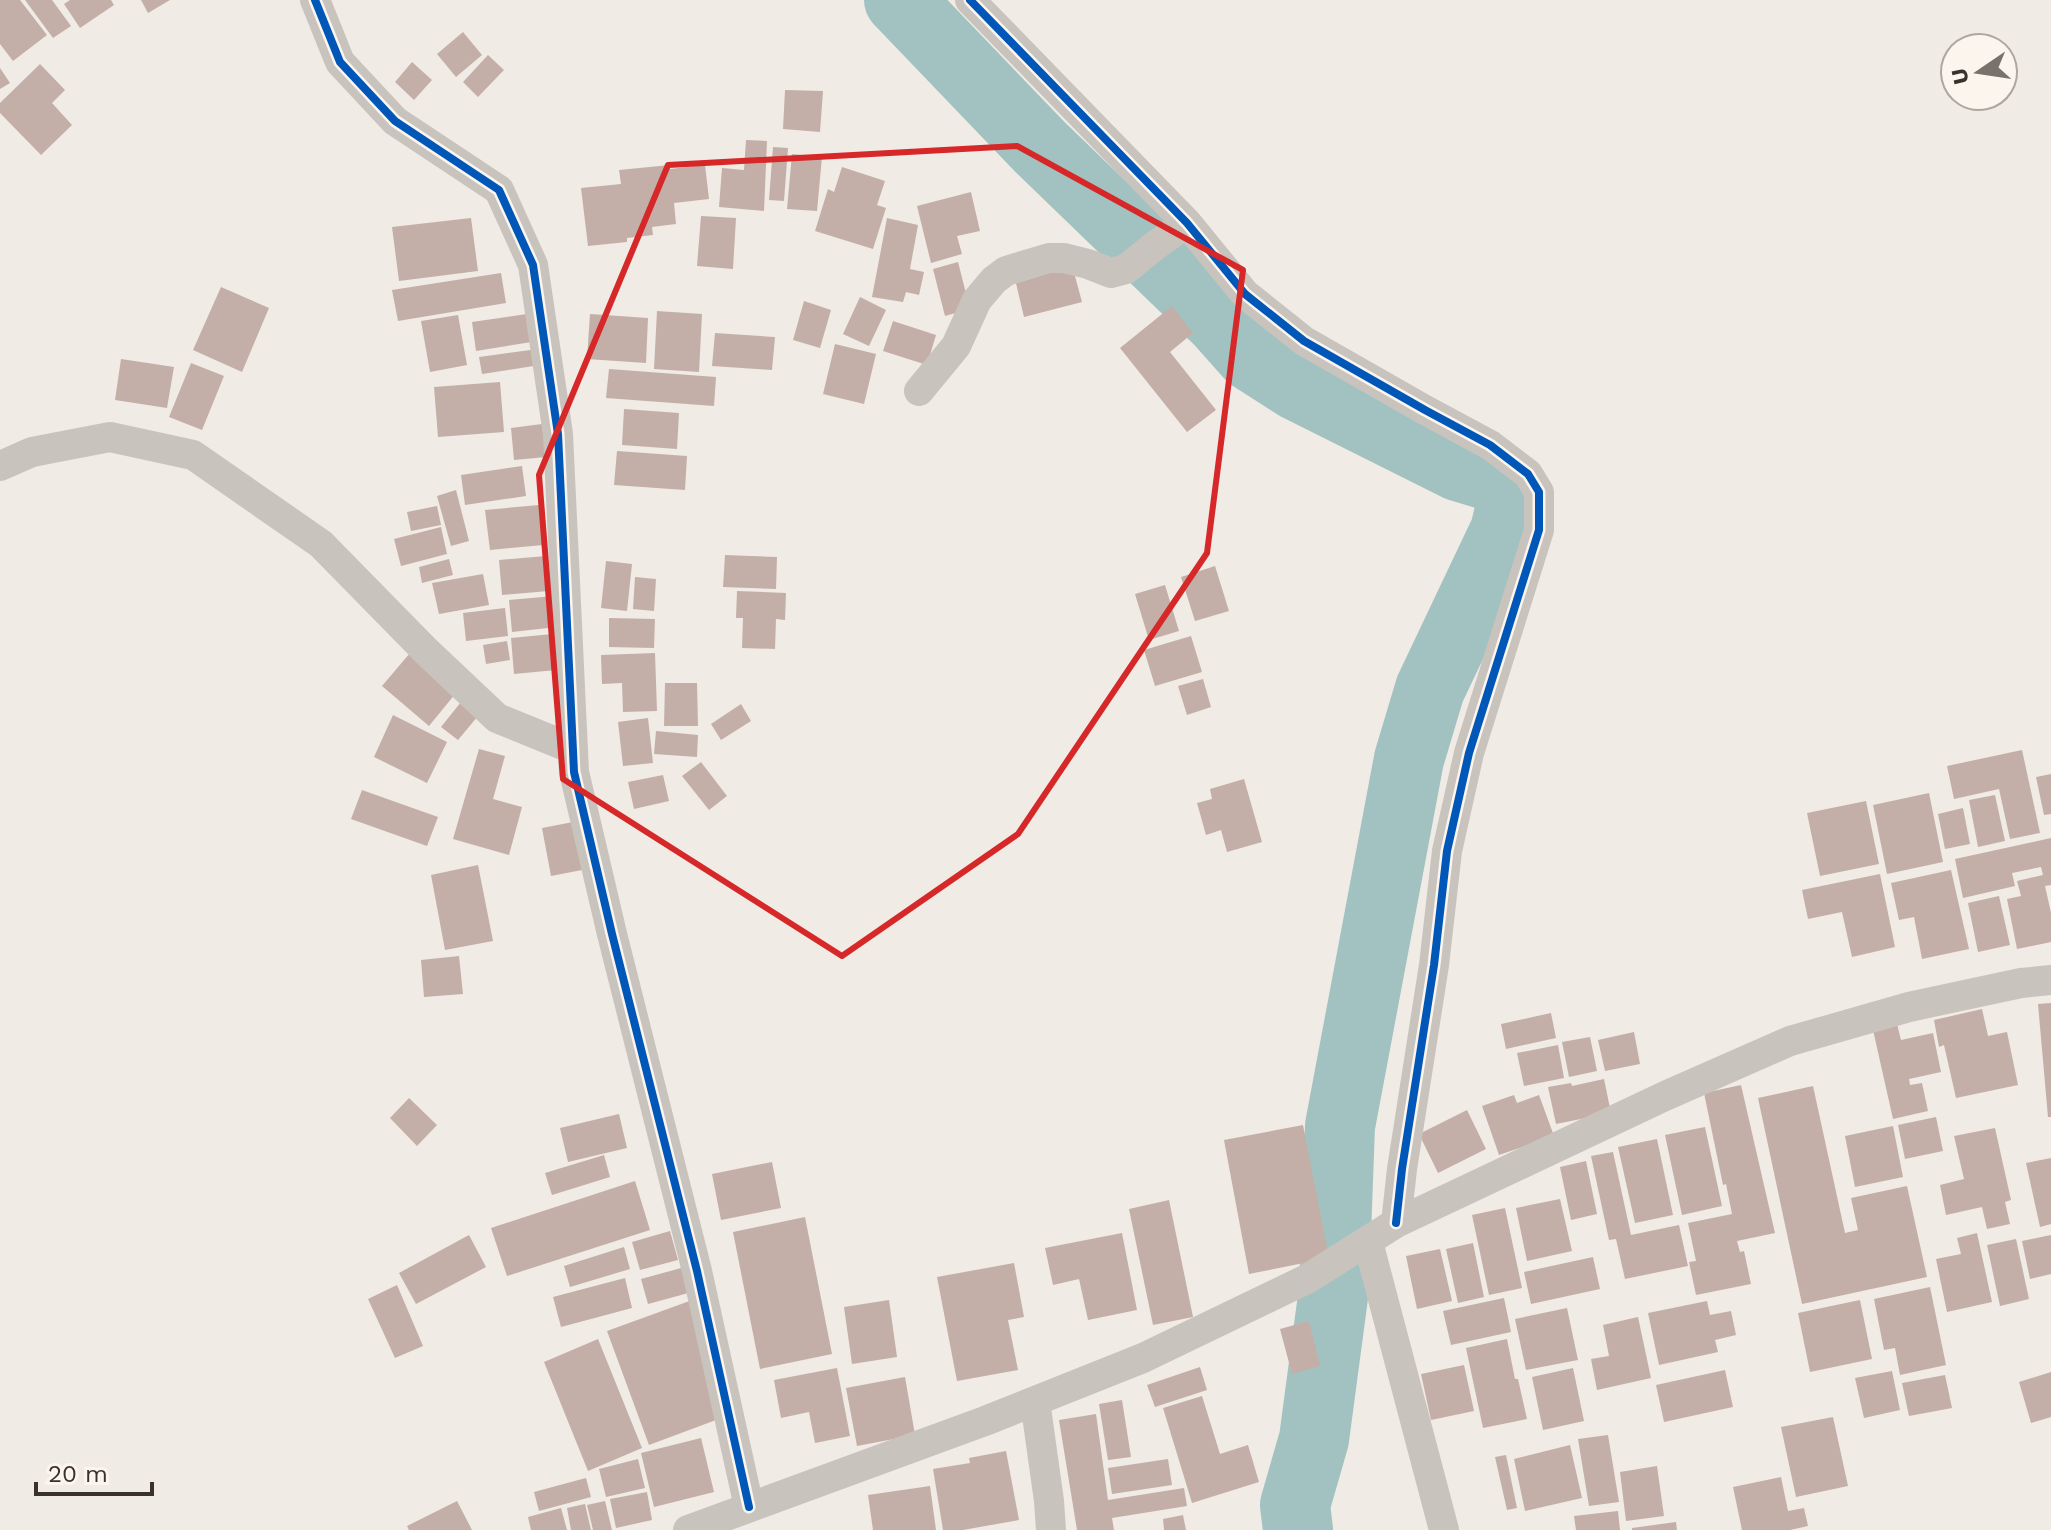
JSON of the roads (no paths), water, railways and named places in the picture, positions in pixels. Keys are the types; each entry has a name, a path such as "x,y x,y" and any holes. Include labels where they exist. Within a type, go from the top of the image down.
{"street":[{"path":"315,0 340,62 395,121 499,190 533,265 558,434 574,772 697,1271 749,1507"},
{"path":"970,0 1187,223 1245,294 1304,341 1490,445 1528,474 1539,492 1539,530 1469,753 1447,851 1434,965 1396,1223"},
{"path":"919,391 956,346 977,300 1006,271 1049,258 1064,258 1111,273 1126,269 1187,223"},
{"path":"0,466 32,452 110,437 193,455 321,544 497,718 573,749"},
{"path":"688,1530 1143,1358 1307,1279 1396,1223 1665,1096 1790,1041 1909,1007 2021,983 2051,980"},
{"path":"1361,1246 1444,1530"},
{"path":"1035,1401 1051,1530"}],"waterway":[{"path":"899,0 1040,147 1219,320 1251,356 1298,386 1458,466 1494,477 1514,493 1505,531 1430,689 1409,759 1340,1126 1334,1289 1314,1439 1295,1505 1298,1530"}]}
